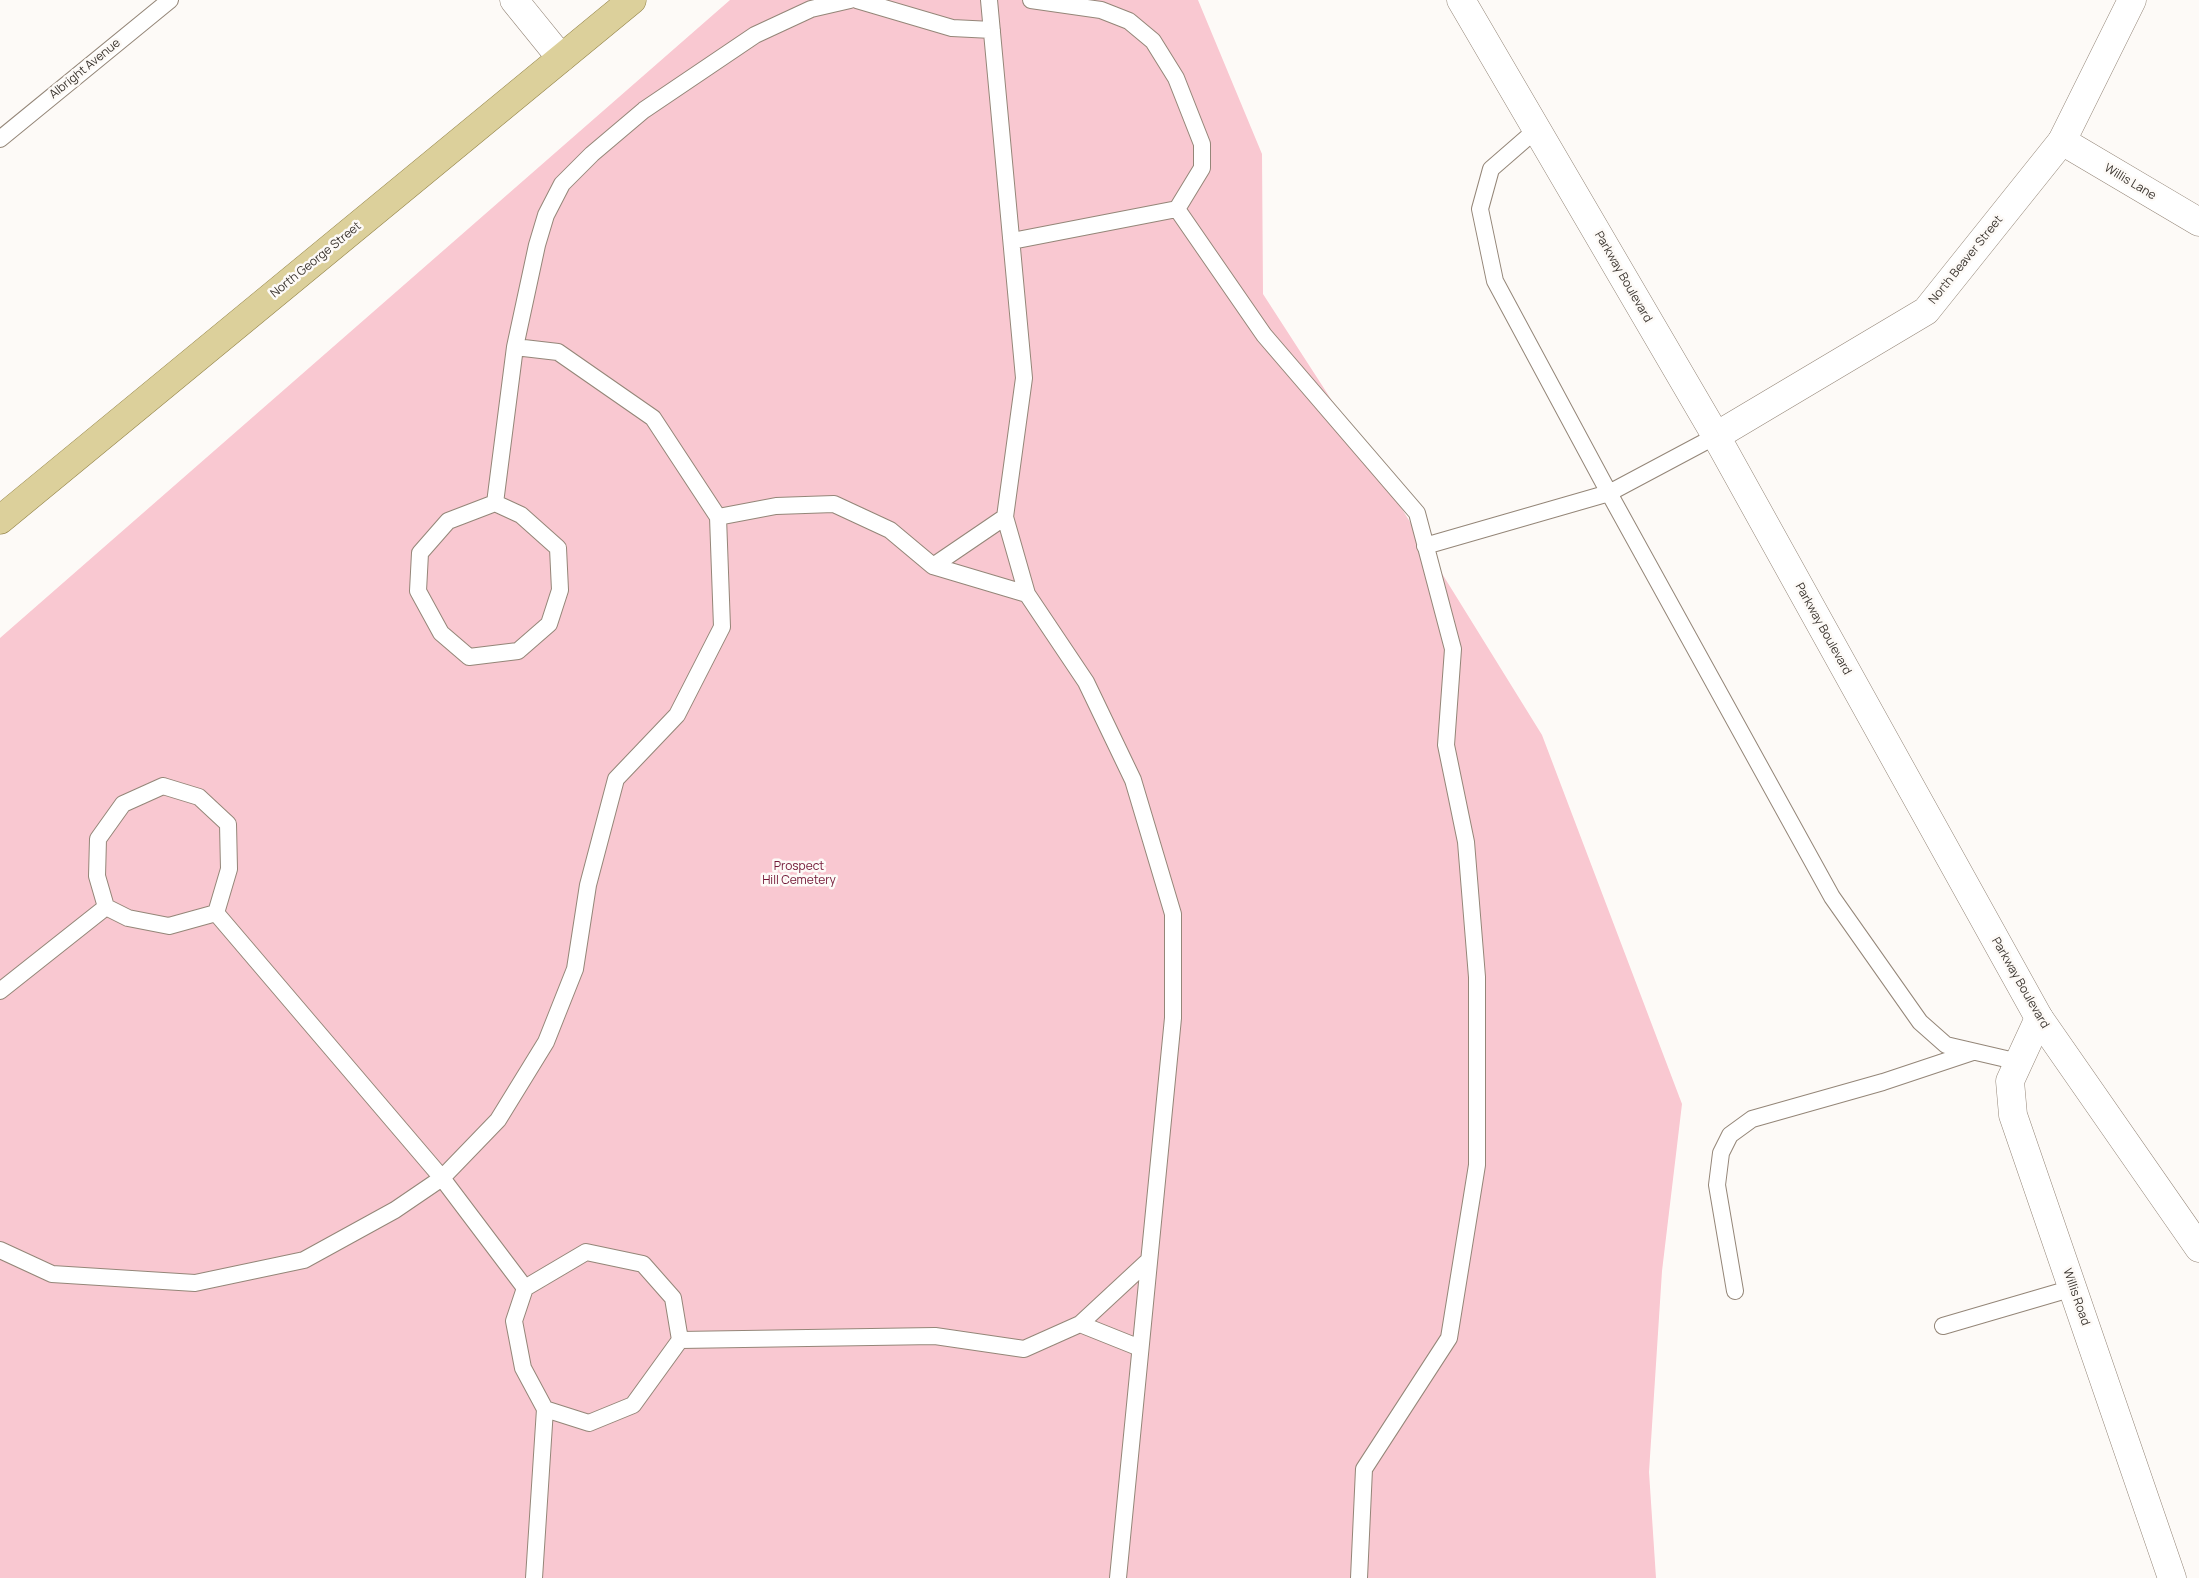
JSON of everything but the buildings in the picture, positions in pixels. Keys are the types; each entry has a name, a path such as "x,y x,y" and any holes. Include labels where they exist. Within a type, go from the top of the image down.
{"main road":[{"name":"North George Street","path":"0,520 632,0"}],"street":[{"path":"514,0 561,58"},
{"name":"Parkway Boulevard","path":"1461,0 1716,436 2039,1018 2199,1248"},
{"name":"North Beaver Street","path":"1716,436 1926,311 2062,141 2132,0"},
{"name":"Willis Lane","path":"2062,141 2199,222"},
{"name":"Willis Road","path":"2039,1018 2010,1081 2013,1115 2172,1578"}],"lane":[{"name":"Albright Avenue","path":"0,139 170,0"},
{"path":"495,503 515,347 537,245 546,215 562,184 592,154 644,110 755,35 811,9 850,0"},
{"path":"858,0 952,28 992,30"},
{"path":"989,0 1024,378 1004,517 1027,594 1086,682 1133,780 1173,914 1173,1018 1118,1578"},
{"path":"1012,241 1177,209 1202,168 1202,144 1176,78 1153,41 1129,21 1101,10 1031,0"},
{"path":"1537,129 1491,169 1480,209 1496,281 1609,493 1832,897 1920,1022 1946,1045 2019,1062"},
{"path":"1177,209 1264,335 1417,513 1453,649 1446,745 1466,842 1477,977 1477,1165 1449,1338 1364,1468 1359,1578"},
{"path":"0,1250 52,1274 195,1283 304,1260 395,1210 442,1178 498,1120 546,1042 575,969 588,885 616,779 677,715 722,627 718,517 653,418 558,352 515,347"},
{"path":"1425,546 1609,493 1716,436"},
{"path":"495,503 521,515 558,548 560,590 549,624 518,651 469,657 441,633 418,591 420,553 448,521 495,503"},
{"path":"718,517 776,506 834,504 890,530 933,566 1027,594"},
{"path":"933,566 1004,517"},
{"path":"163,786 199,797 228,824 229,869 216,912 170,926 128,918 106,907 97,876 98,839 123,804 163,786"},
{"path":"0,991 106,907"},
{"path":"216,912 442,1178 525,1288"},
{"path":"1735,1291 1717,1185 1721,1154 1730,1135 1752,1119 1883,1082 1973,1052"},
{"path":"534,1578 545,1409 523,1368 514,1321 525,1288 586,1252 643,1264 673,1298 680,1340 633,1405 589,1423 545,1409"},
{"path":"680,1340 935,1336 1024,1349 1080,1324 1149,1260"},
{"path":"1942,1326 2073,1288"},
{"path":"1080,1324 1140,1348"}],"green space":[{"name":"Prospect Hill Cemetery","path":"730,0 1198,0 1262,154 1263,294 1402,509 1542,735 1682,1104 1662,1271 1649,1472 1656,1578 0,1578 0,638"}]}
